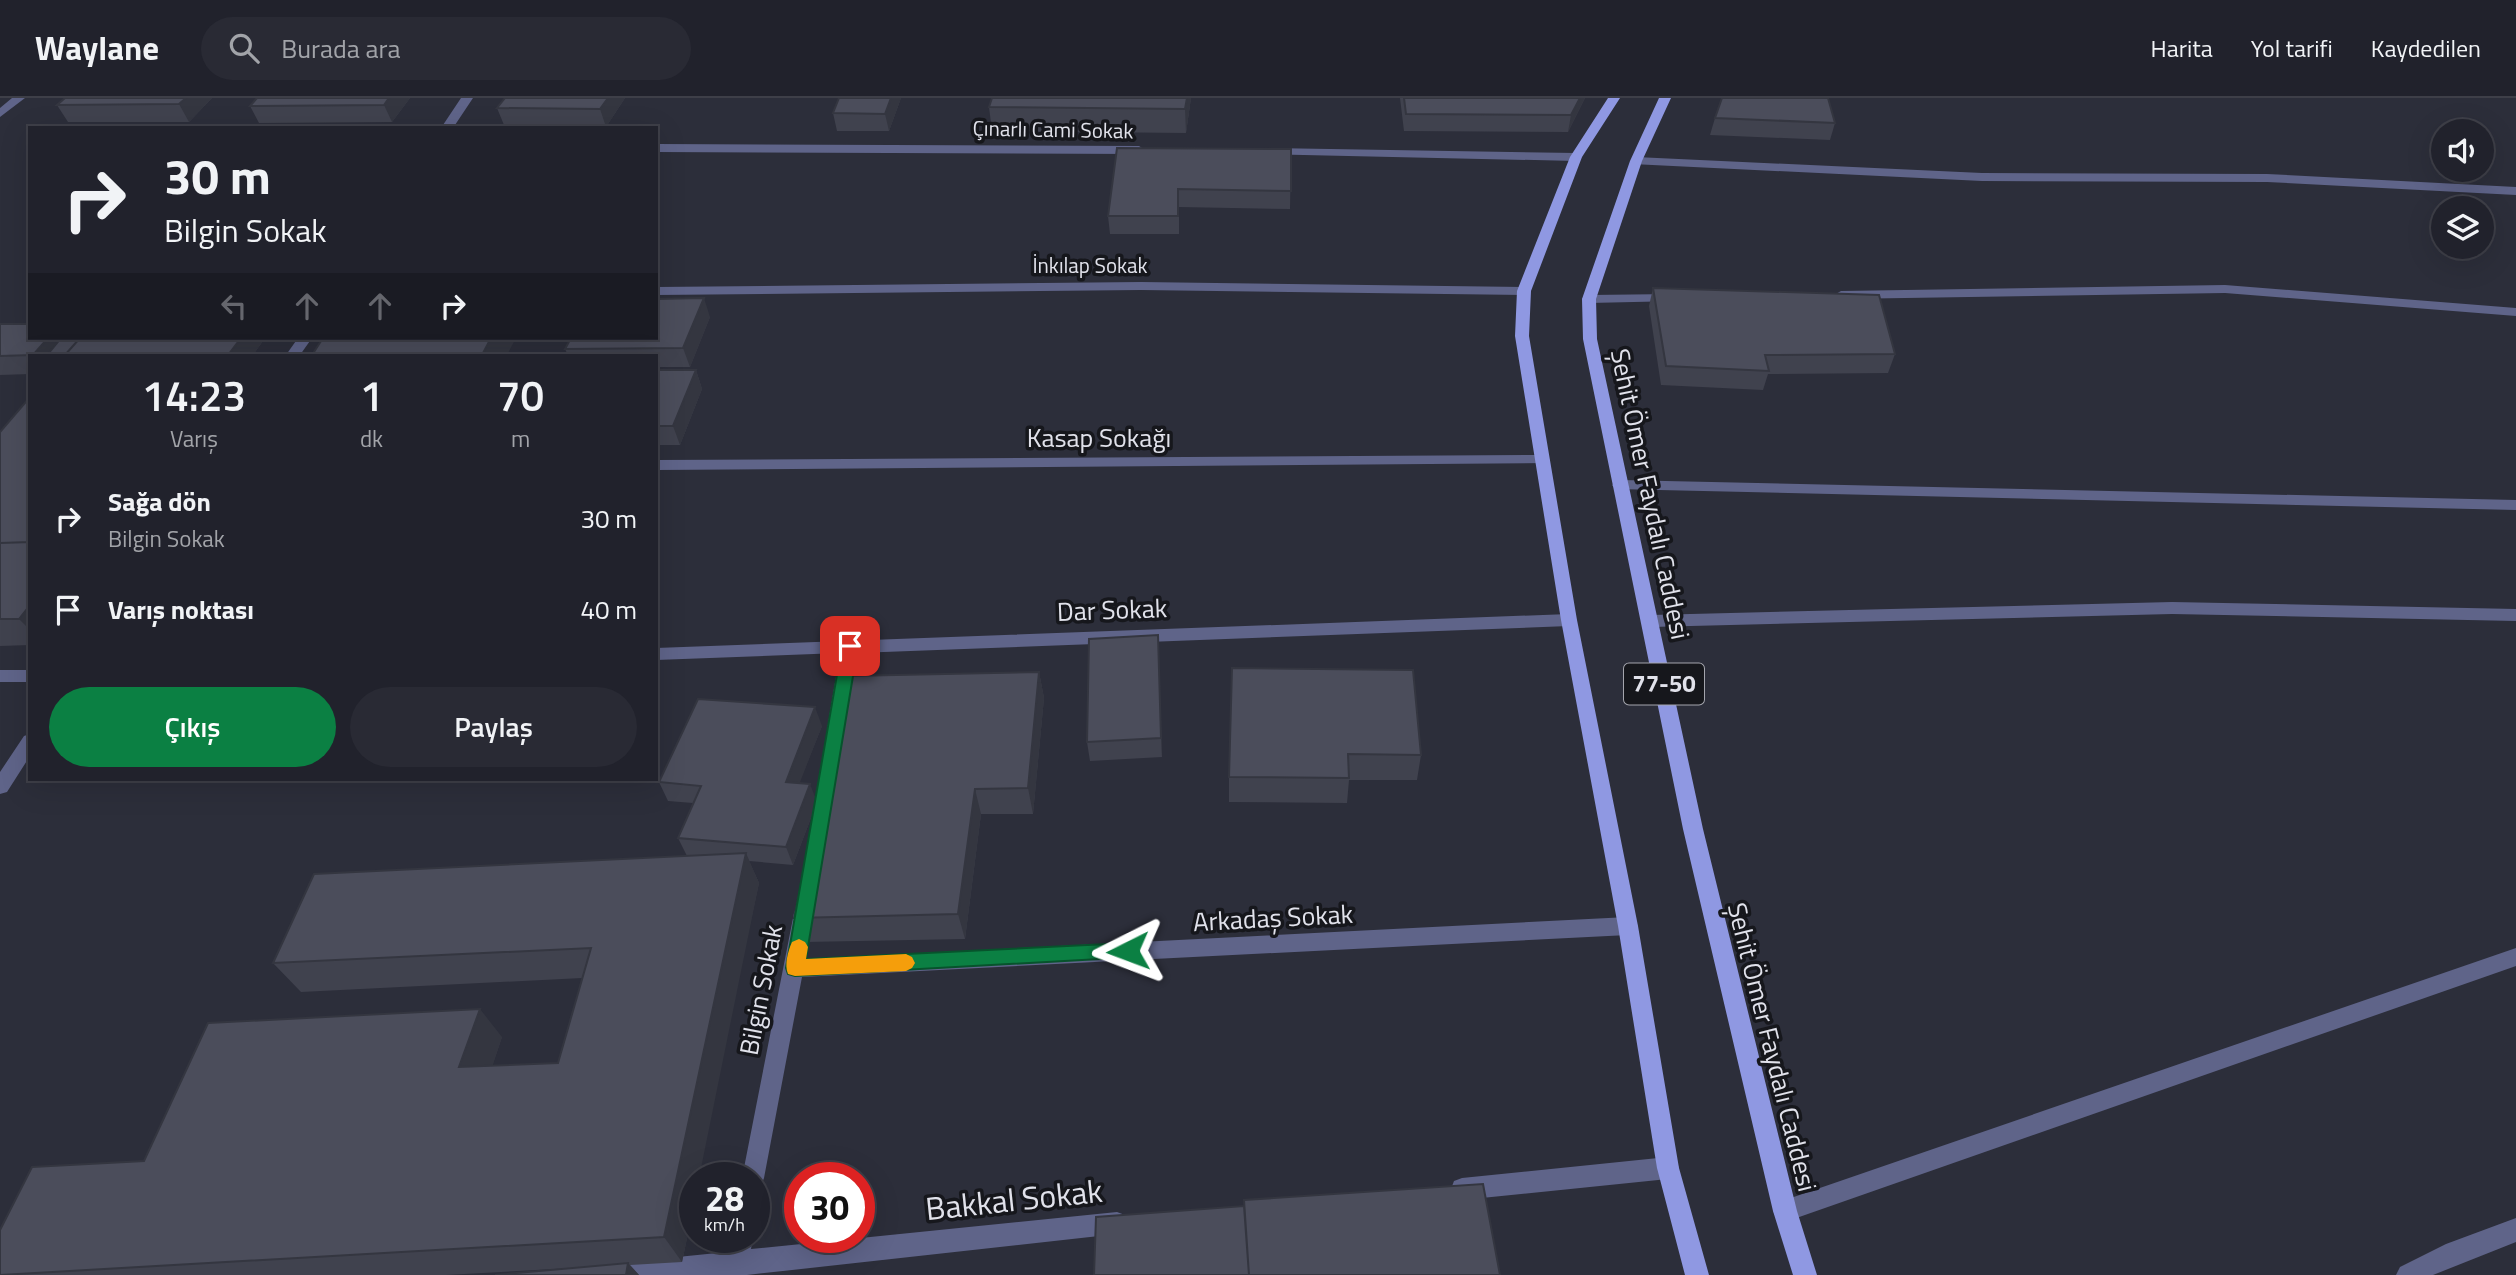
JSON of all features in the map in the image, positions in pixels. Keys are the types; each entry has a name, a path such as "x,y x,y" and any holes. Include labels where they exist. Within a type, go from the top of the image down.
{"main road":[{"name":"77-50","path":"1614,98 1576,157 1524,290 1522,336 1569,620 1628,926 1668,1168 1697,1275"},
{"name":"Şehit Ömer Faydalı Caddesi","path":"1665,98 1636,162 1589,299 1590,339 1693,830 1785,1211 1805,1275"}],"street":[{"path":"0,114 19,98"},
{"path":"448,126 467,98"},
{"name":"Çınarlı Cami Sokak","path":"658,148 1149,150"},
{"path":"1259,152 1576,157"},
{"path":"1636,162 1982,177 2267,178 2516,191"},
{"name":"İnkılap Sokak","path":"658,291 1127,286 1524,290"},
{"path":"1824,295 2225,289 2516,312"},
{"path":"1589,299 1686,298"},
{"name":"Kasap Sokağı","path":"658,465 1542,460"},
{"path":"1620,485 2516,505"},
{"path":"1651,621 2172,608 2516,615"},
{"name":"Dar Sokak","path":"658,654 1569,620"},
{"path":"832,754 850,646"},
{"path":"0,676 28,676"},
{"path":"0,787 28,744"},
{"name":"Bilgin Sokak","path":"756,1162 809,888"},
{"name":"Arkadaş Sokak","path":"795,968 1628,926"},
{"path":"1785,1211 2516,957"},
{"path":"1445,1190 1668,1168"},
{"name":"Bakkal Sokak","path":"618,1275 736,1268 1140,1221"},
{"path":"2408,1275 2446,1256 2516,1230"}],"building":[{"path":"65,98 186,98 179,104 57,105"},
{"path":"257,98 389,98 384,105 250,106"},
{"path":"505,98 608,98 600,109 497,108"},
{"path":"839,98 891,98 885,114 833,113"},
{"path":"992,98 1187,98 1185,109 989,107"},
{"path":"1404,98 1580,98 1571,115 1406,114"},
{"path":"1722,98 1828,98 1835,123 1715,118"},
{"path":"1117,148 1291,149 1291,191 1178,189 1178,216 1108,216"},
{"path":"1653,288 1879,295 1895,354 1765,355 1769,371 1666,366"},
{"path":"704,298 683,348 565,349 570,340 658,340 658,299"},
{"path":"0,324 28,324 28,340 46,340 34,354 0,356"},
{"path":"59,340 78,340 66,354 48,354"},
{"path":"78,340 239,340 229,354 66,354"},
{"path":"322,340 490,340 483,354 313,354"},
{"path":"658,370 696,370 673,426 658,426"},
{"path":"28,399 28,542 0,543 0,432"},
{"path":"28,542 28,608 19,619 0,619 0,543"},
{"path":"1158,635 1161,738 1087,742 1089,639"},
{"path":"1232,668 1413,670 1421,755 1348,754 1349,778 1229,777"},
{"path":"1039,672 1028,788 975,789 958,914 794,918 847,676"},
{"path":"698,699 815,707 786,782 810,784 786,847 678,838 701,786 659,782"},
{"path":"746,853 664,1237 0,1275 0,1230 32,1167 144,1161 208,1023 480,1009 459,1067 558,1063 591,948 273,963 314,874"},
{"path":"1483,1184 1500,1275 1249,1275 1244,1200"},
{"path":"1244,1206 1249,1275 1094,1275 1096,1217"},
{"path":"628,1263 626,1275 495,1275"}],"slow traffic":[{"path":"799,947 795,968 906,963"}],"route":[{"path":"850,646 795,968 1128,951"}]}
